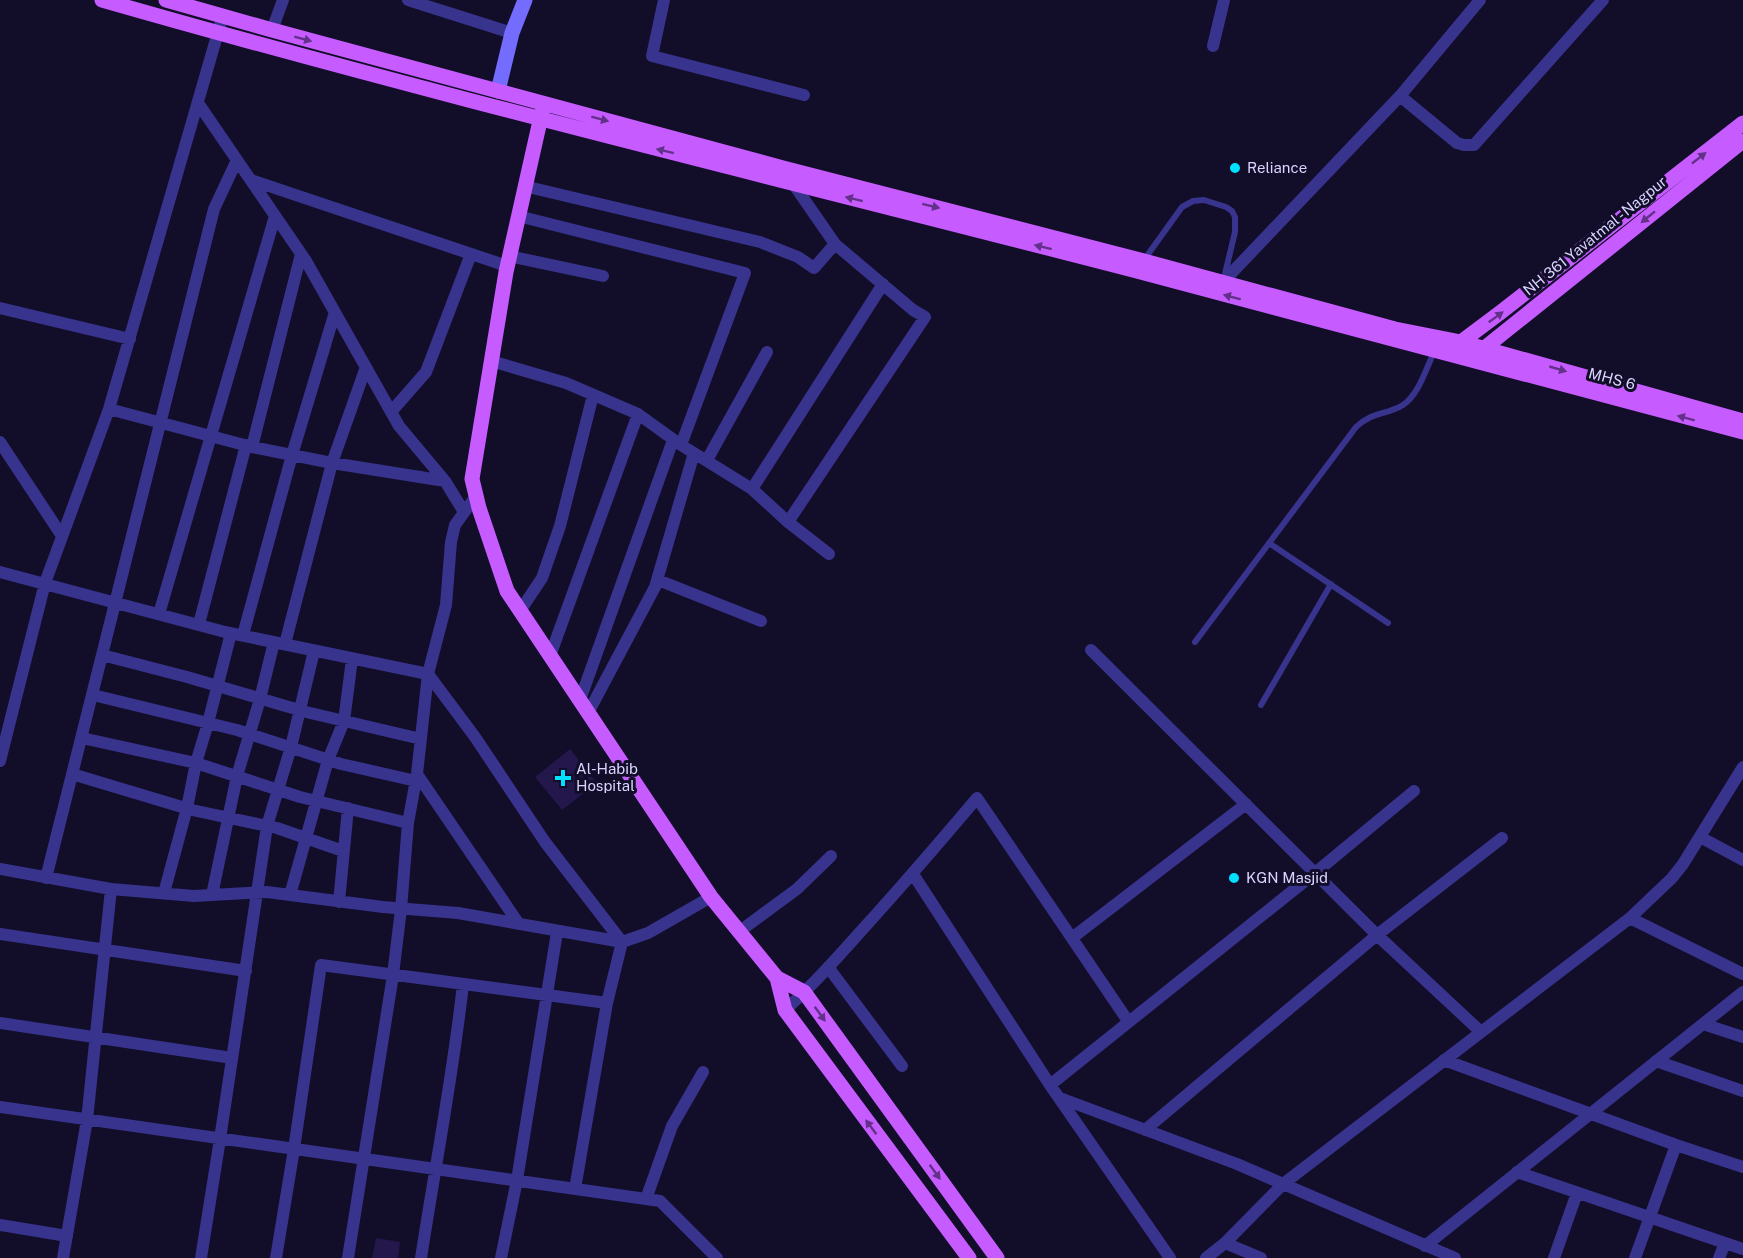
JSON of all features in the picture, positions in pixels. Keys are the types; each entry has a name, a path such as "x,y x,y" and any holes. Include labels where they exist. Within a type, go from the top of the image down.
{"main road":[{"path":"102,0 540,120 1438,344 1461,342 1743,421"},
{"path":"166,0 783,168 1223,282 1395,329 1438,344"},
{"path":"498,90 512,33 525,0"},
{"path":"544,103 508,261 472,479 507,591 711,897 777,978 785,1010 969,1258"},
{"path":"1454,356 1461,342 1743,123"},
{"name":"NH 361 Yavatmal - Nagpur","path":"1471,360 1482,348 1743,141"},
{"name":"MHS 6","path":"1438,344 1454,356 1743,432"},
{"path":"777,978 804,992 997,1258"}],"street":[{"path":"272,30 283,0"},
{"path":"408,0 512,33"},
{"path":"664,0 652,56 804,95"},
{"path":"1213,46 1224,0"},
{"path":"1223,282 1400,96 1480,0"},
{"path":"1400,96 1457,143 1474,144 1603,0"},
{"path":"0,762 45,583 109,410 223,15"},
{"path":"198,104 301,254 399,426 445,481 464,512"},
{"path":"46,878 214,209 237,160"},
{"path":"783,168 835,244 913,310 925,317 788,522"},
{"path":"250,180 471,254 603,276"},
{"path":"524,186 760,242 798,257 814,268 835,244"},
{"path":"159,614 275,216"},
{"path":"518,216 745,273 677,442 584,707"},
{"path":"199,624 301,254"},
{"path":"391,412 426,372 471,254"},
{"path":"752,489 883,284"},
{"path":"0,308 130,339"},
{"path":"164,893 187,808 196,763 218,686 237,634 335,312"},
{"path":"707,460 767,352"},
{"path":"491,361 566,383 638,414 677,442 752,489 788,522 829,554"},
{"path":"212,895 237,777 332,463 366,367"},
{"path":"520,611 542,578 560,526 593,394"},
{"path":"109,410 249,446 332,463 445,481"},
{"path":"550,656 638,414"},
{"path":"0,442 62,536"},
{"path":"584,707 649,601 658,580 694,453"},
{"path":"348,1258 393,975 408,823 417,777 428,674 446,605 451,542 455,525 476,496"},
{"path":"1,574 45,583 237,634 428,674 475,737 546,842 622,942"},
{"path":"658,580 761,621"},
{"path":"1091,650 1377,935 1481,1032"},
{"path":"201,1258 267,826 291,747 314,651"},
{"path":"102,655 299,710 421,739"},
{"path":"290,896 328,760 344,721 352,659"},
{"path":"93,695 251,734 328,760 417,777 519,924"},
{"path":"82,738 196,763 277,789 408,823"},
{"path":"1206,1258 1225,1243 1283,1184 1630,918 1672,878 1683,864 1743,767"},
{"path":"72,774 187,808 267,826 343,851"},
{"path":"1050,1084 1315,873 1414,790"},
{"path":"785,1010 828,967 913,874 977,798 1128,1021"},
{"path":"1072,938 1246,804"},
{"path":"339,902 348,808"},
{"path":"1700,837 1743,860"},
{"path":"1144,1130 1377,935 1502,838"},
{"path":"740,931 797,890 831,856"},
{"path":"0,869 111,889 194,896 258,892 401,909 458,913 622,942 648,933 711,897"},
{"path":"913,874 1050,1084 1170,1258"},
{"path":"63,1258 87,1120 111,889"},
{"path":"1630,918 1743,974"},
{"path":"501,1258 517,1180 557,932"},
{"path":"0,934 246,971"},
{"path":"575,1189 607,1003 622,942"},
{"path":"276,1258 321,965 607,1003"},
{"path":"828,967 902,1065"},
{"path":"421,1258 456,1047 464,984"},
{"path":"1425,1246 1743,992"},
{"path":"0,1023 232,1058"},
{"path":"1703,1024 1743,1037"},
{"path":"1444,1060 1676,1145 1743,1167"},
{"path":"1656,1061 1743,1091"},
{"path":"646,1199 672,1126 703,1072"},
{"path":"1060,1098 1237,1164 1455,1258"},
{"path":"0,1107 660,1201 715,1257"},
{"path":"1635,1258 1676,1145"},
{"path":"1517,1172 1743,1249"},
{"path":"1554,1258 1577,1193"},
{"path":"0,1225 67,1236"},
{"path":"1225,1243 1261,1258"},
{"path":"1719,1258 1725,1243"}],"lane":[{"path":"1144,261 1182,207 1193,201 1203,200 1226,207 1235,217 1223,282"},
{"path":"1195,642 1356,427 1374,415 1395,409 1415,393 1438,344"},
{"path":"1269,543 1388,622"},
{"path":"1261,705 1331,584"}],"building":[{"path":"570,749 597,783 562,810 535,777"},
{"path":"376,1238 400,1242 398,1258 372,1258"}],"place":[{"name":"Reliance","path":"1235,168"},
{"name":"Al-Habib Hospital","path":"563,778"},
{"name":"KGN Masjid","path":"1234,878"}]}
